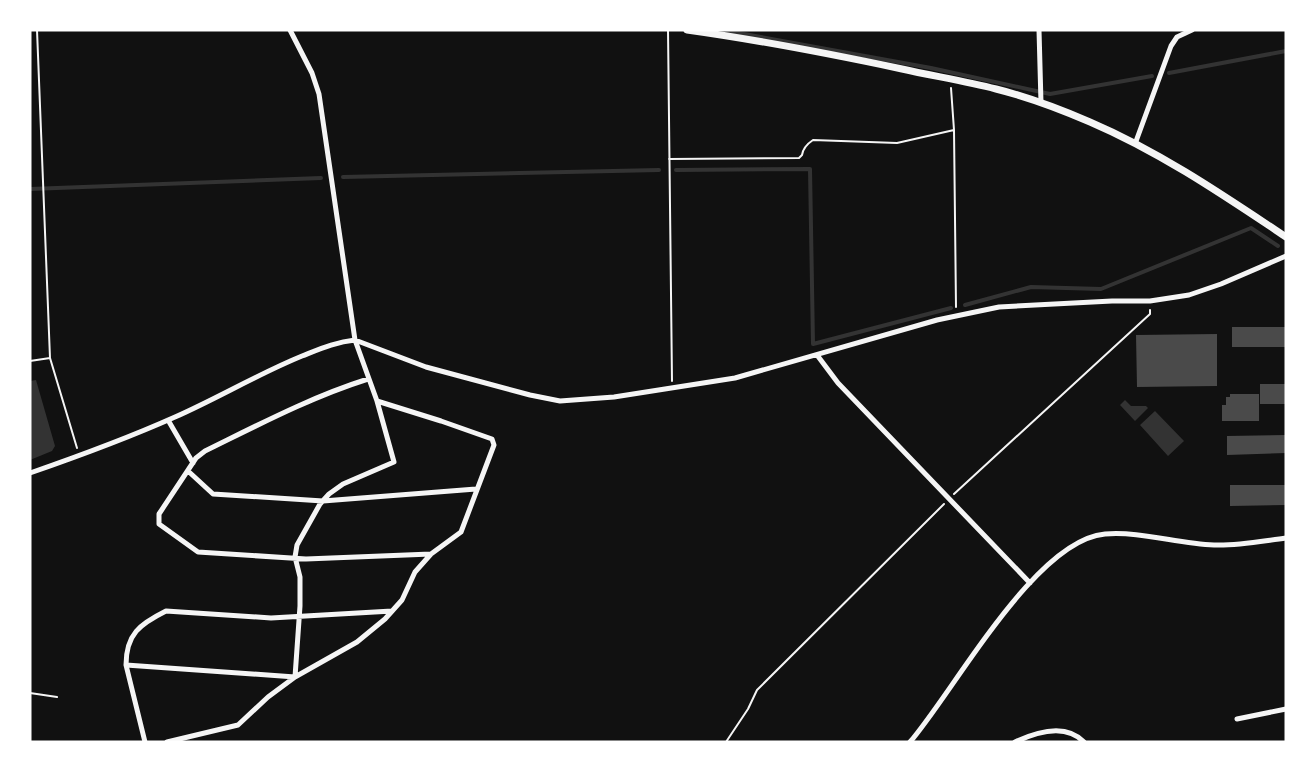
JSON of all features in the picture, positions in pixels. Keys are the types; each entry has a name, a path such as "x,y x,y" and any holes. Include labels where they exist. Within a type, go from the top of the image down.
{"main road":[{"path":"687,30 767,42 951,79 1041,103 1091,122 1134,144 1222,194 1286,237"}],"street":[{"path":"290,30 312,73 319,94 355,340 377,401 394,462 343,484 323,501 297,545 295,557 300,577 295,676"},
{"path":"1039,30 1041,103"},
{"path":"1134,144 1171,46 1177,37 1192,30"},
{"path":"30,473 168,420 272,368 329,346 355,340 426,367 463,378 560,400 614,397 735,378 957,316 999,307 1023,304 1150,301 1204,291 1286,256"},
{"path":"817,355 838,383 1030,583"},
{"path":"368,379 333,390 288,410 205,452 193,463 159,514 159,524 198,552 295,557 431,554"},
{"path":"167,742 238,725 295,676 357,642 393,611 402,600 415,572 431,554 461,532 494,445 492,440 377,401"},
{"path":"168,420 193,463"},
{"path":"188,471 213,494 323,501 476,489"},
{"path":"910,742 930,718 984,640 1030,583 1061,555 1099,535 1122,534 1213,545 1238,545 1286,538"},
{"path":"145,742 126,665 126,652 129,640 135,631 166,611 298,618 393,611"},
{"path":"126,665 295,676"},
{"path":"1237,719 1286,709"},
{"path":"1015,742 1025,737 1067,731 1078,735 1084,742"}],"path":[{"path":"37,30 50,358 79,456"},
{"path":"668,30 672,388"},
{"path":"951,79 957,316"},
{"path":"669,159 799,158 808,143 813,140 897,143 954,130"},
{"path":"726,742 748,709 757,690 949,499 1150,314 1150,301"},
{"path":"30,361 50,358"},
{"path":"30,693 57,697"}],"shaded area":[{"path":"36,380 55,446 52,451 30,460 30,381"},
{"path":"1125,400 1131,406 1148,408 1135,421 1120,405"},
{"path":"1155,411 1184,441 1168,456 1140,425"}],"building":[{"path":"1232,327 1286,327 1286,347 1232,347"},
{"path":"1217,334 1217,386 1137,387 1136,335"},
{"path":"1260,384 1286,384 1286,404 1260,404"},
{"path":"1230,394 1259,394 1259,421 1222,421 1222,405 1226,405 1226,397 1230,397"},
{"path":"1286,435 1286,453 1227,455 1227,436"},
{"path":"1230,485 1286,485 1286,505 1230,506"}],"waterway":[{"path":"722,30 931,68 1050,94 1152,76"},
{"path":"1169,73 1286,51"},
{"path":"676,170 810,169 813,344 951,308"},
{"path":"343,177 659,170"},
{"path":"30,189 321,178"},
{"path":"965,305 1031,287 1101,289 1251,228 1278,246"}]}
